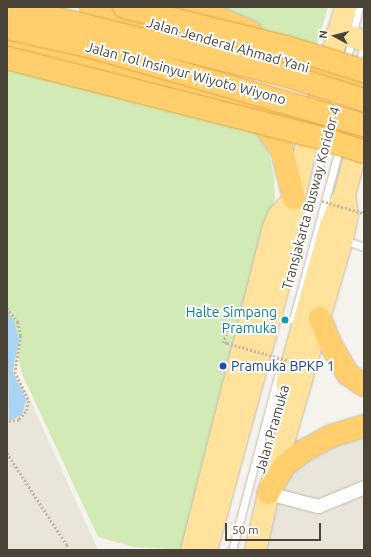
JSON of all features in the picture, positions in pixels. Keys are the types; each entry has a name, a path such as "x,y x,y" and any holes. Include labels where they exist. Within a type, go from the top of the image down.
{"highway":[{"name":"Jalan Tol Insinyur Wiyoto Wiyono","path":"10,7 285,75 347,106"},
{"name":"Jalan Jenderal Ahmad Yani","path":"91,7 347,106"},
{"path":"124,7 286,47"},
{"path":"193,7 286,47 347,106"},
{"name":"Jalan Tol Insinyur Wiyoto Wiyono","path":"7,28 347,106"},
{"path":"7,43 99,64 249,105 347,106"},
{"path":"7,58 315,136 347,106"},
{"path":"249,105 281,148 294,198"},
{"path":"320,318 331,345 348,374 364,384"},
{"path":"272,485 284,466 303,450 331,436 364,426"}],"main road":[{"path":"204,550 279,283 293,224 294,198 347,106 354,38 345,7"},
{"name":"Jalan Pramuka","path":"255,550 342,239 347,214 344,194 347,106"},
{"name":"Jalan Pramuka","path":"240,550 249,512 330,225 344,194"},
{"path":"249,512 272,485"}],"street":[{"path":"272,485 337,444 364,437"},
{"path":"272,485 318,506 364,487"}],"lane":[{"path":"21,7 168,42 347,106"},
{"name":"Transjakarta Busway Koridor 4","path":"290,329 347,106 354,38 359,7"},
{"path":"7,28 347,106"},
{"name":"Transjakarta Busway Koridor 4","path":"290,280 347,106"},
{"path":"342,239 364,247"},
{"path":"204,550 270,347"},
{"path":"232,550 280,367"}],"path":[{"path":"322,201 363,213 364,211"},
{"path":"7,308 18,322 19,329 20,349 14,372 29,401 26,412 19,420 7,422"},
{"path":"227,343 317,369"},
{"path":"7,453 67,545 68,550"}],"shaded area":[{"path":"7,308 10,312 20,349 15,371 18,381 26,391 98,550 7,550"},
{"path":"364,426 364,550 256,550 284,466"}],"green space":[{"path":"120,7 328,7 313,58"},
{"path":"7,65 257,126 266,139 274,177 275,198 183,550 133,547 98,537 22,374 7,305"}],"water":[{"path":"7,311 14,321 19,340 13,369 14,375 26,399 22,415 9,421"}],"place":[{"name":"Halte Simpang Pramuka","path":"285,320"},
{"name":"Pramuka BPKP 1","path":"223,366"}]}
